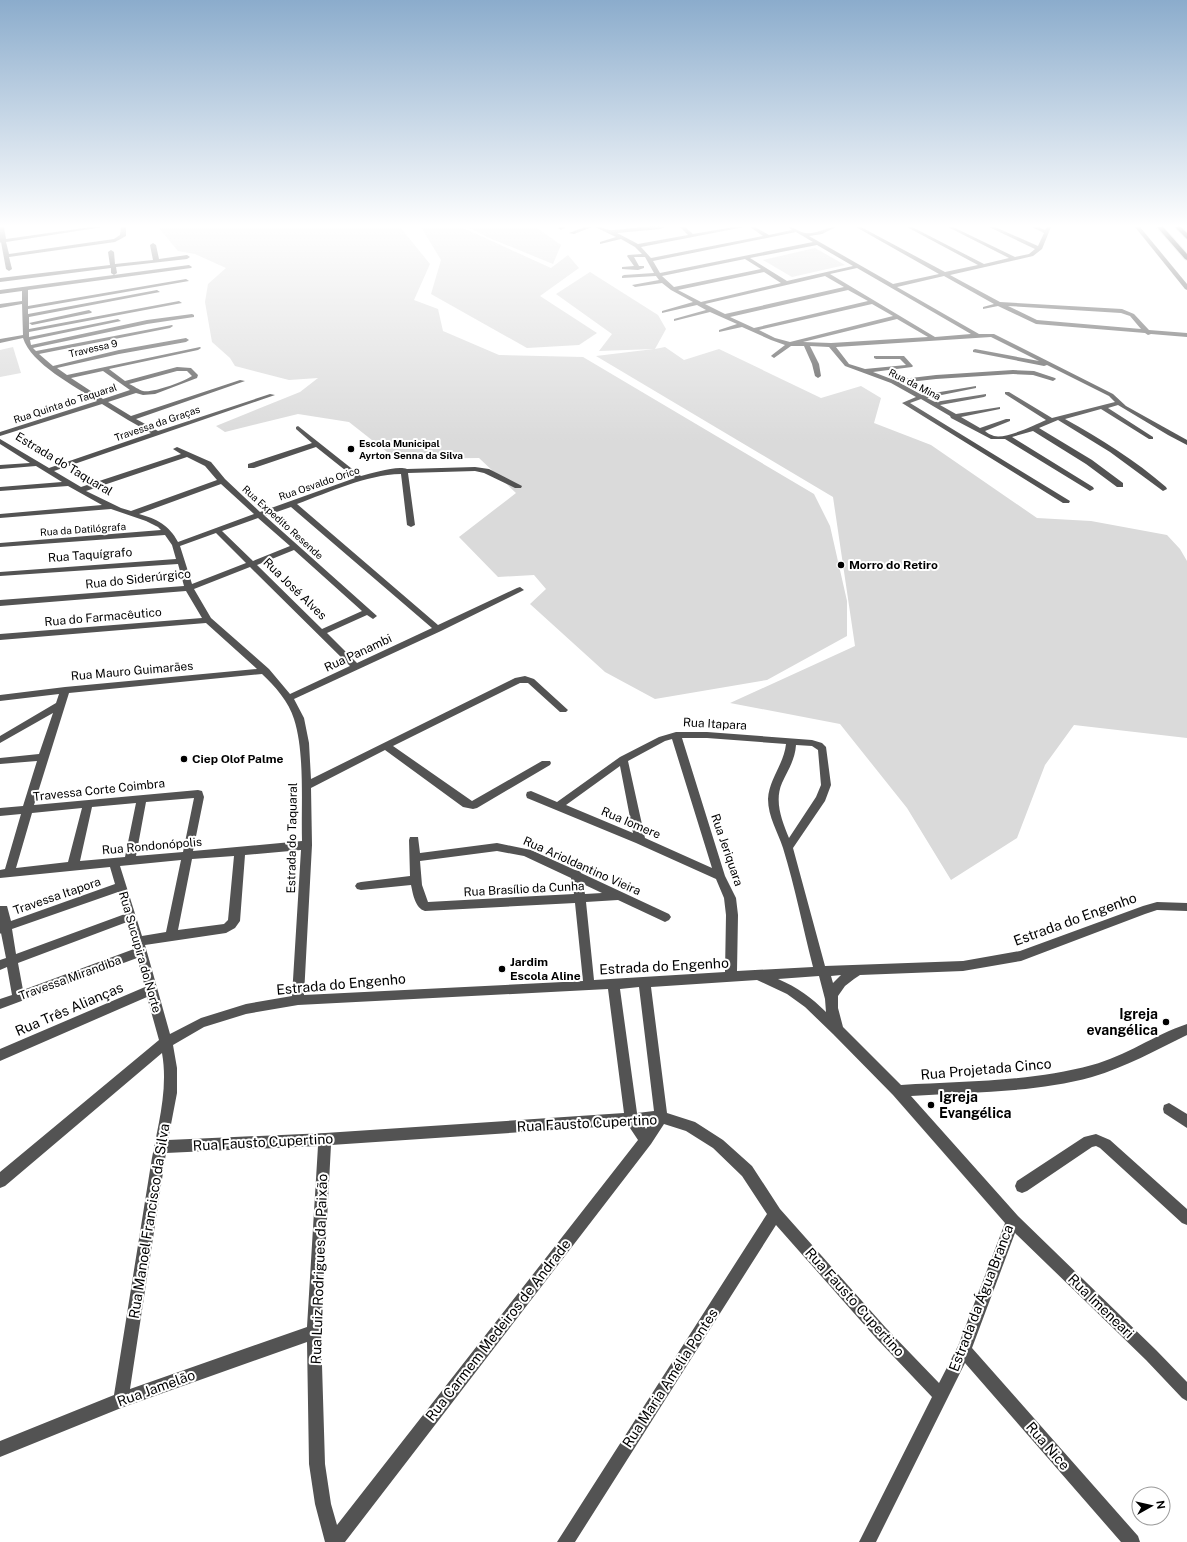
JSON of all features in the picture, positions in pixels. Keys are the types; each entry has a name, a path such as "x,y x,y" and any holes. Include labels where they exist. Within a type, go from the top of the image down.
{"street":[{"path":"26,299 26,333 29,347 51,368 130,419 156,433"},
{"path":"0,306 26,305 66,299"},
{"path":"26,316 122,299"},
{"path":"691,299 753,330 773,339 790,344 831,345 996,336 1111,395 1118,403 1170,434 1187,442"},
{"path":"664,312 716,299"},
{"path":"725,316 800,299"},
{"path":"868,299 935,339"},
{"path":"914,299 978,336"},
{"path":"990,299 1028,319 1044,324 1187,335"},
{"path":"753,330 873,302"},
{"path":"26,333 179,303"},
{"path":"985,308 999,304 1122,311 1132,315 1148,333"},
{"path":"0,341 97,310"},
{"path":"676,320 711,310"},
{"path":"26,333 170,311"},
{"path":"29,347 147,322 192,316"},
{"path":"774,356 790,344 897,317"},
{"path":"721,331 742,325"},
{"path":"35,353 170,326"},
{"name":"Travessa 9","path":"51,368 126,351 186,340"},
{"path":"806,345 814,359 818,376"},
{"name":"Rua da Mina","path":"831,345 847,365 894,382 934,404 953,417 993,438 1006,437"},
{"path":"65,377 198,348"},
{"path":"975,351 1050,364"},
{"path":"863,371 910,366 902,356 876,357"},
{"path":"103,368 125,383 137,390 146,393 190,380 195,377 195,375 189,369 177,369 125,383"},
{"path":"894,382 936,377 1013,372 1034,373 1053,379"},
{"path":"130,419 242,381"},
{"path":"974,387 921,397 906,403 1066,502"},
{"name":"Rua Quinta do Taquaral","path":"0,434 137,390"},
{"path":"1006,393 1051,420"},
{"name":"Travessa da Graças","path":"49,470 272,395"},
{"path":"934,404 984,395"},
{"path":"1006,437 1034,428 1051,420 1118,403"},
{"path":"1102,407 1151,438"},
{"path":"953,417 998,408"},
{"path":"1059,418 1124,457 1145,472 1163,489"},
{"path":"979,431 1008,420"},
{"path":"298,428 360,479"},
{"path":"1034,428 1089,462 1120,485"},
{"path":"1006,437 1090,489"},
{"name":"Estrada do Taquaral","path":"0,441 4,445 111,507 149,518 161,525 168,532 176,546 189,588 197,604 208,620 266,671 289,698 299,718 304,743 306,786 307,845 298,1000"},
{"path":"251,466 317,444"},
{"name":"Rua Expedito Resende","path":"177,449 208,464 222,481 371,614 322,632"},
{"path":"80,490 188,454"},
{"path":"0,467 39,464"},
{"name":"Rua Osvaldo Orico","path":"176,546 259,514 360,479 385,472 404,470 475,469 486,471 518,486"},
{"path":"404,470 411,525"},
{"path":"131,514 222,481"},
{"path":"0,489 70,484"},
{"path":"291,503 438,629"},
{"path":"0,516 111,507"},
{"name":"Rua José Alves","path":"217,530 356,667"},
{"name":"Rua da Datilógrafa","path":"0,545 168,532"},
{"name":"Rua do Siderúrgico","path":"0,603 189,588 295,547"},
{"name":"Rua Taquígrafo","path":"0,574 181,561"},
{"name":"Rua Panambi","path":"289,698 520,590"},
{"name":"Rua do Farmacêutico","path":"0,637 208,620"},
{"name":"Rua Mauro Guimarães","path":"0,698 66,690 266,671"},
{"path":"306,786 518,680 525,679 531,681 563,710"},
{"path":"5,873 28,810 43,757 66,690"},
{"path":"0,740 61,704"},
{"name":"Rua Itapara","path":"558,806 623,760 662,739 676,735 707,735 819,745 822,749 826,785 821,798 788,848"},
{"name":"Rua Jeriquara","path":"676,735 720,876 730,898 732,916 732,977"},
{"path":"791,742 787,766 776,786 773,799 775,812 788,848 831,999 836,1030"},
{"path":"386,746 467,804 473,805 546,763"},
{"path":"0,761 43,757"},
{"path":"623,760 640,840"},
{"name":"Travessa Corte Coimbra","path":"0,812 193,793 198,794 199,797 187,856"},
{"name":"Rua Iomere","path":"531,795 640,840 720,876"},
{"path":"130,860 142,798"},
{"path":"73,866 88,804"},
{"path":"361,886 415,880 414,840"},
{"name":"Rua Rondonópolis","path":"5,873 114,863 130,860 307,845"},
{"name":"Rua Arioldantino Vieira","path":"415,858 496,847 511,849 527,853 576,874 665,917"},
{"name":"Travessa Mirandiba","path":"0,1004 138,946 171,936 226,928 231,925 234,921 240,851"},
{"path":"171,936 187,856"},
{"name":"Rua Sucupira do Norte","path":"114,863 131,916 150,990 166,1042"},
{"path":"576,874 589,985"},
{"name":"Rua Brasílio da Cunha","path":"415,880 422,904 425,907 620,896"},
{"name":"Travessa Itapora","path":"3,928 122,886"},
{"name":"Estrada do Engenho","path":"0,1181 166,1042 201,1023 246,1009 298,1000 613,984 860,969 963,966 1021,956 1157,906 1187,907"},
{"path":"3,909 3,928 12,961 18,997"},
{"path":"0,965 131,916"},
{"path":"831,999 839,984 848,976 860,969"},
{"name":"Estrada da Água Branca","path":"758,975 791,990 809,1003 898,1091 1013,1221 964,1350 866,1542"},
{"path":"644,982 661,1117"},
{"path":"613,984 631,1119 646,1140"},
{"name":"Rua Três Alianças","path":"0,1055 150,990"},
{"name":"Rua Projetada Cinco","path":"898,1091 1038,1082 1092,1071 1126,1059 1187,1029"},
{"name":"Rua Manoel Francisco da Silva","path":"120,1400 170,1093 171,1068 166,1042"},
{"path":"1169,1109 1187,1122"},
{"name":"Rua Fausto Cupertino","path":"160,1147 325,1139 661,1117 690,1126 718,1144 747,1171 775,1214 881,1333 941,1396"},
{"name":"Rua Carmem Medeiros de Andrade","path":"334,1542 646,1140 661,1117"},
{"name":"Rua Luiz Rodrigues da Paixão","path":"325,1139 314,1332 317,1464 323,1504 334,1542"},
{"path":"1022,1186 1089,1141 1096,1140 1105,1144 1187,1218"},
{"name":"Rua Maria Amélia Pontes","path":"565,1542 775,1214"},
{"name":"Rua Imeneari","path":"1013,1221 1187,1393"},
{"name":"Rua Jamelão","path":"0,1449 120,1400 314,1332"},
{"name":"Rua Nice","path":"964,1350 1132,1542"}],"shaded area":[{"path":"206,299 414,299 438,309 443,331 499,355 583,357 814,494 830,526 847,601 847,636 767,680 655,699 605,672 530,604 546,589 534,575 498,577 459,537 516,493 479,458 396,459 349,422 298,414 225,432 216,426 300,392 318,378 289,380 235,366 230,358 212,342"},
{"path":"440,299 545,299 597,333 579,345 527,348"},
{"path":"563,299 633,299 658,315 666,329 655,349 665,347 684,360 719,349 821,398 861,386 881,398 874,423 931,445 1037,518 1091,521 1167,535 1180,549 1187,561 1187,738 1074,725 1045,765 1017,838 951,880 907,808 840,724 730,703 855,646 833,497 596,356 654,349 599,351 612,334"},
{"path":"13,347 21,373 0,377 0,350"}],"place":[{"name":"Escola Municipal Ayrton Senna da Silva","path":"351,449"},
{"name":"Morro do Retiro","path":"841,565"},
{"name":"Ciep Olof Palme","path":"184,759"},
{"name":"Jardim Escola Aline","path":"502,969"},
{"name":"Igreja evangélica","path":"1166,1022"},
{"name":"Igreja Evangélica","path":"931,1105"}]}
